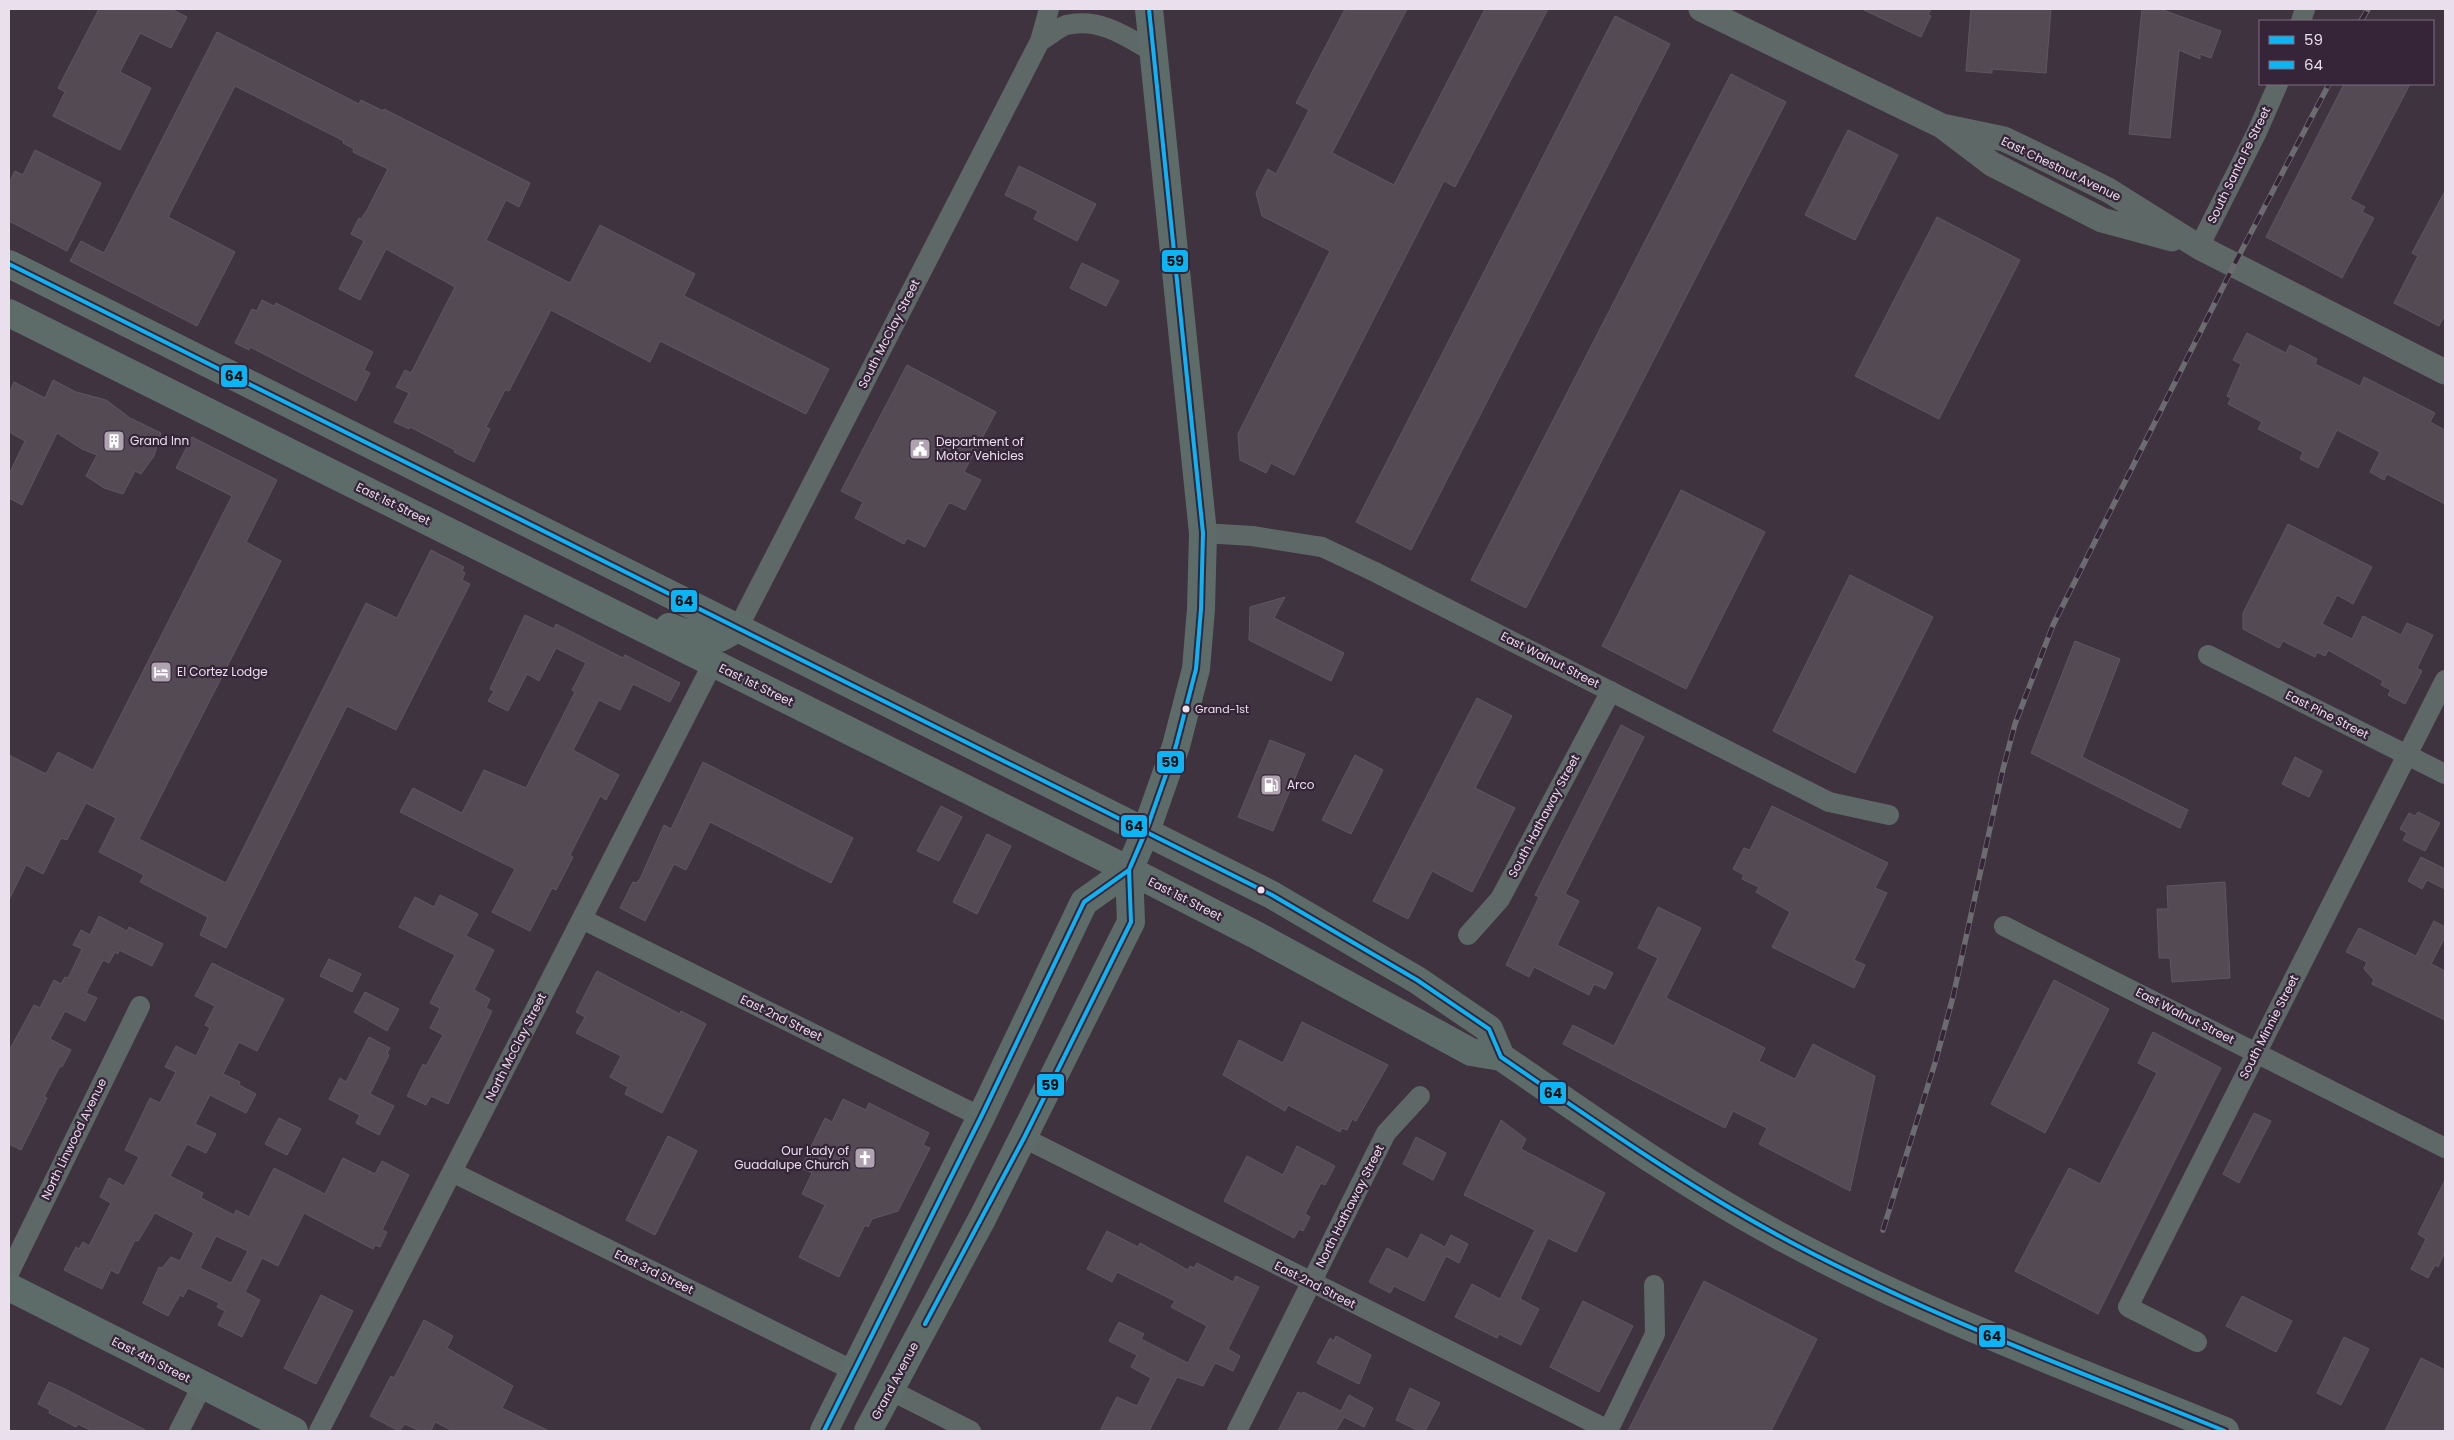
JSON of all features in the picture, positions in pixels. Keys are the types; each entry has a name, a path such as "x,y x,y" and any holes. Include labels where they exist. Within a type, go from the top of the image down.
{"main road":[{"name":"Grand Avenue","path":"868,1431 1024,1138 1131,922 1129,870 1146,831 1176,746 1196,669 1201,609 1203,533 1149,9"},
{"path":"9,264 1146,831 1272,896 1417,980 1488,1029 1501,1057"},
{"name":"East 1st Street","path":"9,313 1129,870 1256,935 1471,1052 1501,1057 1675,1176 1774,1233 1908,1302 2225,1431"},
{"path":"549,582 696,637 720,638 738,628"},
{"path":"824,1431 856,1372 1084,902 1129,870"},
{"name":"East 4th Street","path":"9,1287 294,1431"}],"street":[{"name":"South McClay Street","path":"738,628 1040,42 1049,9"},
{"name":"East Chestnut Avenue","path":"1701,9 1942,126 2004,139 2108,190 2199,246 2445,372"},
{"path":"1040,42 1065,26 1091,23 1116,30 1153,52"},
{"name":"South Santa Fe Street","path":"2199,246 2257,132 2278,85"},
{"name":"East Walnut Street","path":"1203,533 1252,536 1322,547 1829,802 1889,815"},
{"name":"East Pine Street","path":"2208,655 2445,774"},
{"name":"North McClay Street","path":"319,1431 713,664"},
{"name":"South Minnie Street","path":"2196,1342 2128,1306 2445,680"},
{"name":"South Hathaway Street","path":"1468,935 1500,898 1611,691"},
{"name":"East 2nd Street","path":"582,919 981,1117"},
{"name":"East Walnut Street","path":"2004,926 2445,1148"},
{"name":"North Linwood Avenue","path":"9,1273 140,1006"},
{"name":"North Hathaway Street","path":"1237,1431 1386,1133 1420,1096"},
{"name":"East 2nd Street","path":"1024,1138 1608,1431"},
{"name":"East 3rd Street","path":"452,1172 856,1372"},
{"path":"1608,1431 1655,1334 1654,1285"},
{"path":"179,1431 202,1386"},
{"path":"890,1390 971,1431"}],"building":[{"path":"99,9 171,9 187,17 171,48 140,33 120,72 151,88 120,150 53,116 65,92 58,88"},
{"path":"1345,9 1407,9 1332,153 1394,185 1485,9 1548,9 1455,187 1444,181 1294,475 1271,463 1266,473 1240,460 1238,434 1330,251 1262,216 1256,193 1268,169 1276,174 1309,110 1296,103"},
{"path":"1862,9 1931,9 1928,15 1931,16 1921,37"},
{"path":"1971,9 2051,9 2046,73 1992,69 1992,73 1966,71"},
{"path":"2142,9 2160,9 2221,31 2211,58 2200,54 2200,59 2179,50 2170,138 2129,134"},
{"path":"1615,16 1670,44 1411,550 1356,522"},
{"path":"217,32 359,104 361,100 383,111 384,109 530,183 519,207 506,200 486,240 570,283 600,225 695,274 684,296 829,369 806,414 660,341 650,362 551,310 509,391 505,390 486,427 490,429 474,462 410,427 409,429 394,422 409,393 396,387 405,370 411,373 455,287 386,249 360,300 339,289 364,241 351,234 359,218 361,219 367,210 388,169 353,152 354,149 343,143 344,141 235,86 168,217 235,252 197,326 70,261 81,241 104,253"},
{"path":"1731,74 1786,102 1526,608 1471,580"},
{"path":"2343,85 2409,85 2350,199 2365,207 2362,212 2374,218 2342,278 2266,237"},
{"path":"1848,130 1898,155 1855,240 1805,215"},
{"path":"35,150 101,183 67,251 9,221 9,183 15,171 23,175"},
{"path":"1019,166 1096,204 1077,241 1034,219 1038,211 1005,195"},
{"path":"2445,191 2445,315 2439,326 2394,303 2418,256 2412,253"},
{"path":"1937,217 2020,260 1939,419 1855,376"},
{"path":"1082,263 1119,281 1106,306 1070,288"},
{"path":"262,300 274,306 276,303 373,352 364,370 370,373 356,401 250,347 249,350 235,343 252,309 257,311"},
{"path":"2247,333 2286,353 2290,345 2317,359 2315,364 2360,386 2364,377 2435,413 2430,422 2445,430 2445,504 2387,474 2384,480 2370,472 2380,452 2337,430 2318,468 2300,459 2303,452 2258,429 2262,422 2228,404 2231,398 2227,396 2241,364 2233,360"},
{"name":"Department of Motor Vehicles","path":"907,365 996,412 964,472 981,480 965,510 951,503 948,504 925,547 907,538 904,544 855,518 863,502 841,491"},
{"name":"Grand Inn","path":"53,380 76,392 106,400 130,418 161,433 154,456 141,474 135,471 123,494 104,488 86,476 97,455 82,449 57,433 22,505 9,498 9,474 25,441 9,432 9,393 14,382 45,398"},
{"path":"192,437 277,480 246,542 281,561 139,839 226,883 366,603 397,618 431,550 464,567 462,571 465,573 462,580 470,584 396,730 347,706 226,948 200,935 208,917 140,882 144,875 99,852 116,818 86,803 67,840 61,838 43,874 26,865 9,900 9,755 46,774 58,752 93,770 232,496 176,468"},
{"path":"1681,490 1765,532 1686,689 1602,646"},
{"path":"2288,524 2372,567 2353,604 2337,595 2322,624 2352,639 2363,616 2401,635 2407,623 2433,635 2417,668 2422,671 2405,704 2388,695 2391,690 2381,685 2383,681 2328,650 2325,656 2317,652 2315,657 2283,641 2279,648 2243,629 2243,613"},
{"path":"1850,575 1933,617 1855,773 1773,731"},
{"path":"1285,597 1274,618 1344,653 1331,681 1249,640 1250,607"},
{"path":"525,615 554,629 556,624 623,658 625,655 680,683 670,702 633,684 620,710 599,700 573,750 619,775 606,800 600,796 570,855 573,857 556,890 552,888 530,931 492,912 515,869 400,812 413,788 462,813 484,770 526,788 575,692 572,690 586,663 556,648 539,681 527,674 508,711 488,701 494,691 490,689"},
{"path":"2075,641 2120,659 2082,757 2188,810 2180,828 2031,753"},
{"path":"1477,698 1512,716 1475,788 1515,808 1472,892 1432,871 1408,919 1373,901"},
{"path":"1621,725 1644,737 1565,894 1579,901 1557,945 1613,973 1605,989 1594,984 1589,995 1534,967 1529,977 1506,965 1539,897 1535,895"},
{"name":"Arco","path":"1270,740 1305,754 1273,831 1238,817"},
{"path":"1355,755 1383,770 1351,834 1322,820"},
{"path":"2295,757 2322,771 2309,797 2282,784"},
{"path":"703,762 853,838 831,883 710,822 686,870 674,864 645,921 620,908 633,882 636,883 640,879 664,825 671,829"},
{"path":"941,806 962,817 939,861 917,851"},
{"path":"1772,806 1888,863 1875,888 1887,893 1854,960 1865,965 1854,988 1772,947 1790,912 1756,892 1759,887 1742,879 1744,875 1733,869 1744,848 1750,850"},
{"path":"2418,812 2440,823 2425,851 2403,840 2407,833 2400,829 2409,813 2415,816"},
{"path":"987,834 1011,846 977,914 953,902"},
{"path":"2421,857 2445,869 2445,889 2427,880 2422,889 2408,881"},
{"path":"2225,882 2230,978 2172,982 2170,958 2159,958 2157,909 2168,909 2167,886"},
{"path":"440,895 478,914 466,936 494,950 474,990 490,999 486,1008 492,1011 448,1104 431,1096 426,1105 407,1096 423,1064 426,1066 443,1035 430,1028 440,1008 430,1003 455,955 399,927 415,897 434,907"},
{"path":"1658,907 1701,928 1666,998 1765,1048 1759,1061 1795,1079 1813,1044 1875,1076 1850,1191 1759,1144 1767,1128 1733,1111 1725,1128 1563,1044 1573,1025 1614,1046 1658,958 1638,948"},
{"path":"99,916 127,931 129,927 163,944 152,966 119,950 118,954 115,952 109,963 103,960 86,993 97,998 85,1021 65,1011 50,1039 71,1050 62,1067 60,1066 44,1097 47,1098 21,1150 9,1144 9,1051 34,1005 40,1008 54,980 61,984 65,977 68,978 82,949 73,945 81,930 90,935"},
{"path":"2434,921 2445,927 2445,937 2431,964 2445,971 2445,1020 2372,984 2374,980 2364,969 2367,962 2346,952 2359,928 2416,956"},
{"path":"329,959 361,974 352,992 320,976"},
{"path":"212,963 284,999 257,1051 239,1042 223,1074 240,1082 239,1085 256,1094 246,1113 210,1095 195,1124 216,1134 206,1153 187,1144 170,1176 203,1193 201,1198 234,1215 236,1210 249,1217 274,1168 325,1194 343,1158 375,1174 382,1161 409,1175 382,1230 387,1232 380,1247 375,1245 373,1249 304,1213 278,1266 262,1258 245,1292 260,1300 242,1337 218,1325 225,1311 217,1307 219,1303 188,1288 183,1297 180,1295 168,1316 143,1303 159,1267 162,1268 171,1257 180,1261 194,1233 155,1213 138,1241 135,1240 118,1274 111,1270 102,1289 64,1270 76,1247 79,1249 83,1242 89,1246 111,1203 100,1197 109,1178 124,1186 139,1157 125,1150 150,1098 160,1103 176,1072 165,1067 176,1046 196,1056 210,1028 205,1025 215,1006 195,996","holes":["216,1236 248,1251 231,1283 200,1268"]},
{"path":"597,971 680,1014 681,1011 706,1024 662,1113 625,1094 628,1087 610,1077 621,1056 576,1033 585,1017 576,1012"},
{"path":"2054,980 2109,1009 2045,1133 1991,1104"},
{"path":"365,992 399,1009 387,1031 354,1012"},
{"path":"1302,1022 1388,1065 1356,1121 1352,1119 1347,1130 1342,1128 1340,1132 1288,1105 1285,1111 1223,1075 1239,1040 1283,1063"},
{"path":"2153,1032 2221,1068 2098,1314 2015,1271 2069,1168 2100,1184 2157,1073 2138,1063"},
{"path":"369,1037 390,1048 387,1053 389,1055 370,1094 394,1106 379,1135 356,1123 360,1115 329,1099 340,1078 346,1082"},
{"name":"Our Lady of Guadalupe Church","path":"843,1099 866,1110 869,1103 929,1133 923,1145 930,1148 898,1211 872,1219 868,1227 865,1225 839,1277 799,1257 825,1205 802,1194 812,1173 801,1168 825,1118 832,1122"},
{"path":"2254,1113 2271,1121 2239,1183 2223,1174"},
{"path":"279,1118 301,1129 287,1155 265,1144"},
{"path":"1501,1120 1526,1139 1521,1149 1605,1193 1576,1252 1548,1238 1520,1299 1539,1309 1521,1345 1499,1334 1497,1338 1455,1317 1472,1284 1500,1299 1535,1230 1464,1195"},
{"path":"668,1136 697,1151 655,1235 626,1220"},
{"path":"1416,1137 1446,1153 1433,1180 1403,1164"},
{"path":"1297,1146 1335,1166 1325,1185 1321,1183 1305,1214 1310,1217 1303,1231 1299,1229 1294,1238 1224,1201 1247,1156 1283,1175"},
{"path":"2445,1180 2445,1252 2438,1267 2435,1265 2428,1278 2411,1269 2426,1239 2418,1234"},
{"path":"1107,1231 1138,1247 1140,1243 1188,1270 1190,1266 1194,1268 1197,1263 1233,1282 1236,1276 1259,1287 1228,1349 1240,1356 1233,1371 1215,1363 1203,1386 1177,1377 1149,1431 1100,1431 1117,1397 1137,1406 1151,1378 1131,1367 1137,1355 1109,1341 1119,1322 1144,1334 1141,1339 1188,1363 1207,1326 1171,1307 1175,1301 1117,1272 1112,1282 1087,1269"},
{"path":"1421,1234 1445,1247 1451,1235 1468,1244 1459,1263 1446,1256 1424,1301 1394,1286 1390,1293 1369,1282 1387,1248 1408,1259"},
{"path":"1704,1281 1817,1339 1771,1431 1628,1431"},
{"path":"321,1295 353,1311 316,1384 284,1368"},
{"path":"2242,1296 2292,1321 2276,1352 2226,1326"},
{"path":"1583,1301 1633,1326 1599,1392 1550,1367"},
{"path":"424,1320 453,1336 447,1348 513,1386 502,1408 549,1431 453,1431 435,1422 431,1431 420,1431 405,1424 399,1431 370,1416 391,1376 394,1378"},
{"path":"1336,1336 1371,1355 1359,1384 1317,1363 1330,1338 1334,1341"},
{"path":"2344,1337 2369,1349 2341,1405 2317,1393"},
{"path":"2421,1358 2445,1370 2445,1425 2442,1431 2385,1431"},
{"path":"49,1382 147,1431 92,1431 78,1424 76,1427 49,1413 50,1410 38,1404"},
{"path":"1410,1388 1440,1403 1425,1431 1419,1431 1396,1420"},
{"path":"1298,1392 1302,1394 1303,1392 1341,1411 1349,1395 1373,1408 1364,1427 1344,1417 1336,1431 1278,1431"}],"railway":[{"path":"2362,20 2368,9"},
{"path":"1883,1230 1935,1063 1953,997 2003,769 2015,724 2053,625 2234,265 2328,85"}],"transit line":[{"name":"59","path":"824,1431 981,1117 1084,902 1129,870 1146,831 1176,746 1196,669 1201,609 1203,533 1149,9"},
{"name":"64","path":"9,264 1272,895 1417,980 1489,1029 1501,1057 1669,1171 1739,1213 1828,1262 1940,1314 2225,1431"},
{"name":"59","path":"925,1324 1024,1138 1131,922 1129,870 1143,837"}],"place":[{"name":"Grand Inn","path":"114,441"},
{"name":"Department of Motor Vehicles","path":"920,449"},
{"name":"El Cortez Lodge","path":"161,672"},
{"name":"Grand-1st","path":"1186,709"},
{"name":"Arco","path":"1271,785"},
{"name":"Our Lady of Guadalupe Church","path":"865,1158"}]}
